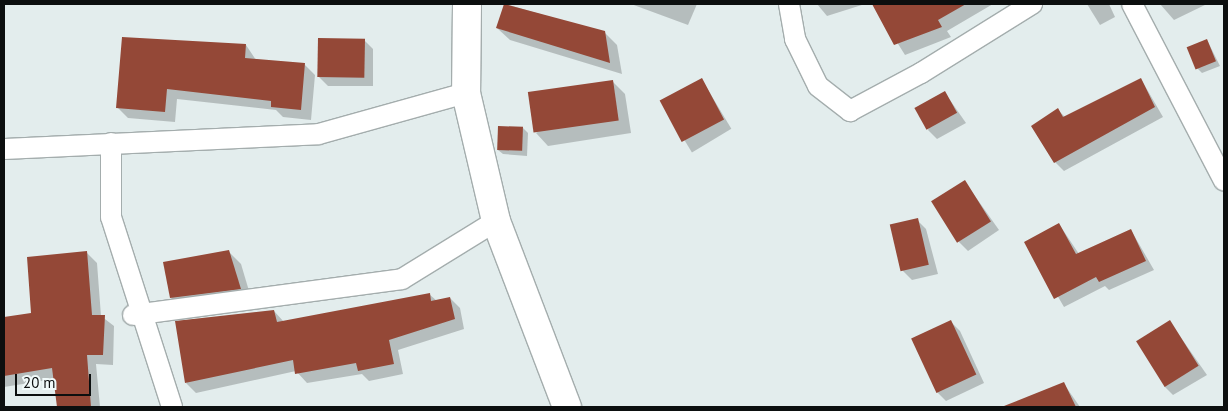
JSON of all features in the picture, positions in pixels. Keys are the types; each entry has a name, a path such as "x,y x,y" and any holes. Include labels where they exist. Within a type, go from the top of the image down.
{"main road":[{"path":"467,4 466,94 496,221 567,407"}],"street":[{"path":"790,4 795,39 818,86 850,111 921,73 1032,4"},
{"path":"1132,4 1224,182"},
{"path":"4,149 111,142 319,134 466,94"},
{"path":"111,142 111,217 136,314 172,407"},
{"path":"136,314 402,279 496,221"}],"building":[{"path":"504,4 605,31 610,63 496,28"},
{"path":"872,4 966,4 938,20 942,27 894,45"},
{"path":"122,37 246,44 245,58 305,63 301,110 271,107 271,101 167,89 165,112 116,108"},
{"path":"318,38 365,39 364,78 317,77"},
{"path":"1207,39 1216,61 1196,69 1187,47"},
{"path":"702,78 724,119 682,142 660,101"},
{"path":"1141,78 1155,107 1054,163 1031,126 1058,108 1063,117"},
{"path":"613,80 619,121 534,133 528,92"},
{"path":"945,91 957,113 927,130 914,108"},
{"path":"498,126 523,127 522,151 497,150"},
{"path":"965,180 991,222 957,243 931,201"},
{"path":"918,218 929,265 901,271 890,225"},
{"path":"1059,223 1076,254 1131,229 1146,261 1099,282 1096,277 1054,299 1024,242"},
{"path":"229,250 241,289 170,298 163,262"},
{"path":"87,251 92,315 105,315 103,355 87,355 91,407 57,407 52,368 4,376 4,317 31,313 27,257"},
{"path":"430,293 431,301 450,297 455,319 389,340 394,364 358,371 356,363 295,374 293,360 185,383 175,321 274,310 277,322"},
{"path":"951,320 976,374 936,393 911,339"},
{"path":"1170,320 1199,366 1165,387 1136,341"},
{"path":"1064,382 1076,407 1004,407 1004,406"}]}
